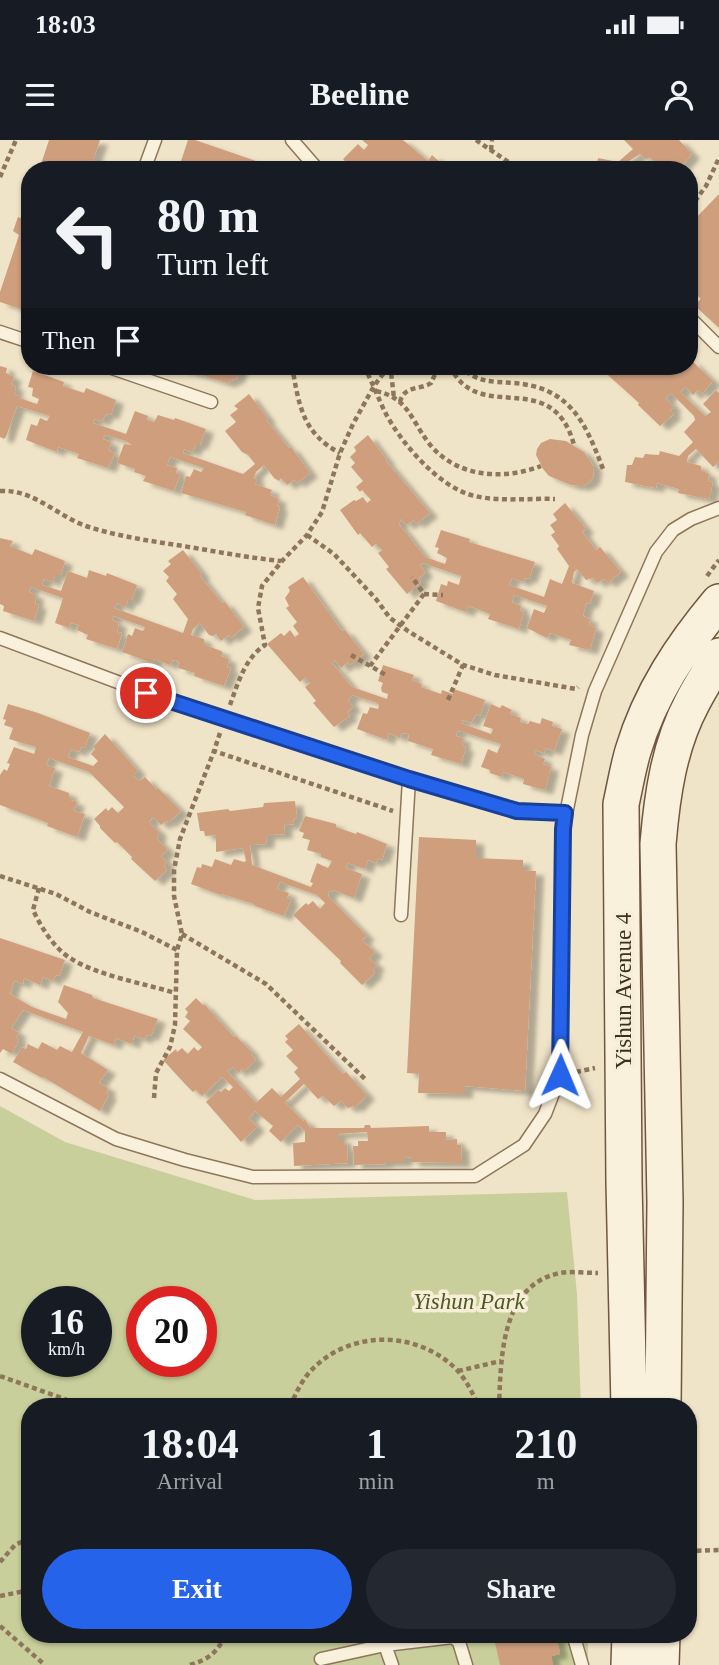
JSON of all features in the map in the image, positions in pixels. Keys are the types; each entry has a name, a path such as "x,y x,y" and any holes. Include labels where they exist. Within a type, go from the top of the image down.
{"street":[{"name":"Yishun Avenue 4","path":"628,1398 614,1265 621,804 633,751 652,701 687,640 719,601"},
{"name":"Yishun Avenue 4","path":"663,1398 664,1202 658,844 662,797 673,751 691,705 719,656"},
{"path":"614,1265 637,1224 645,1214 664,1202"},
{"path":"629,1665 630,1643"},
{"path":"661,1665 662,1643"}],"lane":[{"path":"147,161 155,140"},
{"path":"292,140 310,161"},
{"path":"698,326 719,347"},
{"path":"0,332 21,339"},
{"path":"132,375 211,402"},
{"path":"0,1079 116,1139 253,1177 475,1177 524,1145 545,1114 560,1075 563,829 582,735 595,691 656,552 673,530 691,519 719,508"},
{"path":"0,638 158,697 409,779 517,811 565,813"},
{"path":"401,915 409,779"},
{"path":"321,1659 402,1643"},
{"path":"458,1643 467,1665"},
{"path":"576,1643 582,1665"},
{"path":"385,1645 392,1665"}],"path":[{"path":"0,177 16,140"},
{"path":"476,140 508,161"},
{"path":"491,149 492,140"},
{"path":"698,197 719,158"},
{"path":"294,375 300,407 310,430 324,445 340,453"},
{"path":"368,375 385,412 408,446 438,477 456,489 474,496 493,498 555,499"},
{"path":"154,1098 156,1073 173,1035 177,950 182,934 174,896 174,870 180,839 242,673 256,651 265,645 258,608 262,586 307,535 321,512 340,453 353,424 383,375"},
{"path":"391,375 394,398"},
{"path":"400,402 405,393 417,387 428,386 434,375"},
{"path":"454,375 469,389 503,399 520,397 552,408 567,427 574,444"},
{"path":"470,375 490,383 528,384 551,391 571,406 593,442 603,469"},
{"path":"375,388 400,402 410,412 434,449 457,466 472,472 498,475 529,471 541,466"},
{"path":"0,491 19,493 59,510 84,526 117,536 239,557 282,561"},
{"path":"307,535 334,554 376,598 390,618 463,665 495,675 576,690 605,668"},
{"path":"412,578 424,594"},
{"path":"370,666 424,594"},
{"path":"424,594 443,595"},
{"path":"351,655 386,675"},
{"path":"448,700 463,665"},
{"path":"214,751 407,816"},
{"path":"0,876 39,888 177,950"},
{"path":"39,888 33,910 55,945 68,957 90,968 175,993"},
{"path":"182,934 265,984 366,1080"},
{"path":"499,1398 506,1329 523,1296 540,1280 560,1273 614,1265"},
{"path":"294,1398 308,1374 324,1359 361,1342 383,1339 424,1347 442,1357 458,1371 475,1398"},
{"path":"458,1371 501,1360"},
{"path":"0,1376 62,1398"},
{"path":"0,1562 21,1542"},
{"path":"697,1550 719,1550"},
{"path":"0,1596 21,1592"},
{"path":"0,1626 45,1665"},
{"path":"190,1665 207,1660 216,1653 221,1643"}],"green space":[{"name":"Yishun Park","path":"0,1106 65,1142 255,1200 567,1192 577,1294 581,1398 21,1398 21,1643 588,1643 588,1665 0,1665"}],"building":[{"path":"49,140 100,140 93,161 42,161"},
{"path":"188,140 195,140 256,161 181,161"},
{"path":"362,140 403,140 428,161 343,159 358,144 364,150 368,145"},
{"path":"624,140 679,140 692,154 686,161 654,161 640,154 629,161 619,161 633,149"},
{"path":"432,155 439,161 428,161"},
{"path":"719,194 719,328 698,309 698,302 701,299 698,296 698,216"},
{"path":"18,217 21,218 21,309 0,302 0,292 19,235 13,231"},
{"path":"0,366 7,368 6,373 14,377 11,384 16,387 14,394 37,404 39,399 32,396 33,388 28,387 32,375 44,375 64,382 63,386 84,393 86,388 116,400 111,415 106,414 102,421 94,419 93,423 126,434 135,411 148,416 147,420 154,422 158,415 206,429 200,445 196,445 192,452 184,449 183,453 243,474 255,464 225,431 236,422 230,415 238,409 234,406 249,394 268,419 266,420 310,473 297,483 294,480 287,485 281,478 279,481 274,478 264,465 256,472 255,484 272,490 270,495 279,499 277,506 280,507 275,525 245,515 246,512 181,493 186,476 190,477 194,469 201,472 204,468 170,457 167,465 177,468 176,473 180,475 174,491 143,481 146,476 117,463 124,444 132,445 126,441 105,435 103,439 111,442 109,451 115,453 108,468 77,458 79,454 58,447 57,452 26,440 31,424 37,426 40,418 47,421 50,416 17,406 6,437 0,437"},
{"path":"698,367 713,381 702,394 698,390 693,395 686,387 680,392 705,416 711,412 703,404 716,390 719,393 719,462 713,467 696,449 688,456 687,462 701,466 701,470 709,474 708,481 713,482 709,499 678,493 679,489 657,483 656,488 625,482 627,465 632,465 635,457 643,458 645,454 659,455 660,451 679,456 693,442 684,432 695,420 694,416 671,393 666,398 674,408 670,410 674,414 660,426 608,375 698,375"},
{"path":"202,375 238,375 227,383"},
{"path":"368,435 430,513 416,524 414,520 406,525 401,519 399,524 425,557 445,564 447,558 437,553 439,548 435,547 441,530 470,539 469,542 535,562 529,579 525,578 523,582 512,578 509,585 544,597 550,579 562,584 569,566 557,549 559,546 551,535 555,532 550,525 557,520 553,514 565,503 586,529 582,532 596,550 600,547 621,572 608,583 604,579 597,583 593,578 586,580 577,569 574,572 572,583 594,591 590,604 586,603 583,616 590,619 589,625 596,628 590,650 569,645 571,640 550,633 547,638 527,628 534,609 544,613 547,606 514,595 512,602 521,606 520,611 524,612 519,629 488,619 490,614 469,606 466,612 436,601 441,584 447,586 448,581 459,585 461,576 423,563 420,565 425,573 419,578 421,582 407,594 386,569 389,567 378,553 382,550 376,544 372,547 360,533 358,535 340,510 363,497 367,503 371,500 356,487 363,481 351,467 355,463 350,457 356,451 354,447"},
{"path":"550,439 566,441 584,452 594,467 590,482 583,486 571,485 549,476 536,455 541,443"},
{"path":"0,538 13,541 10,546 32,555 35,549 65,561 61,575 55,575 53,582 44,579 42,585 61,591 68,571 87,578 89,570 106,576 107,573 137,585 132,600 128,600 125,607 117,603 114,608 183,633 188,619 173,599 177,594 166,581 169,577 163,571 171,564 168,561 183,550 202,574 200,576 244,627 231,638 229,635 221,641 216,634 209,635 200,623 193,629 191,635 204,639 205,645 221,651 221,656 229,659 227,667 231,668 224,686 178,668 179,662 173,660 170,665 154,659 153,663 122,652 128,634 132,636 135,628 143,631 145,627 114,616 112,620 119,623 117,632 122,633 117,649 86,639 88,635 77,630 79,625 71,623 69,628 55,623 63,598 31,587 29,592 36,595 35,604 39,605 34,621 3,611 4,606 0,604"},
{"path":"303,577 342,631 345,630 364,654 350,665 348,662 341,668 335,660 332,663 352,687 387,699 388,694 382,692 381,688 383,683 378,681 383,665 414,675 412,680 422,684 421,687 441,694 442,690 453,694 454,689 485,700 480,716 476,714 471,723 463,720 461,723 491,734 493,729 483,726 491,704 512,710 510,714 521,718 520,722 540,724 542,718 553,722 552,726 562,729 554,751 546,748 544,753 535,750 534,754 545,759 543,764 551,767 545,790 523,784 524,779 503,772 502,777 481,767 488,749 497,753 501,744 457,731 456,736 463,738 462,746 466,747 461,764 431,755 433,749 408,741 409,734 402,733 400,738 389,733 387,740 357,729 363,713 367,714 370,707 378,709 379,706 378,703 352,695 348,700 353,707 347,712 350,716 334,727 313,703 316,701 305,687 310,683 305,678 300,682 267,644 281,633 284,636 290,630 295,637 299,634 293,626 297,622 286,608 289,606 285,598 290,591 288,587"},
{"path":"8,704 90,733 85,748 81,747 79,752 71,749 68,757 93,766 98,761 91,754 95,749 93,747 105,734 138,771 133,776 139,781 145,777 181,811 168,823 166,821 161,825 153,817 149,822 159,832 157,839 168,850 161,856 167,863 164,866 167,870 155,881 94,819 106,808 108,811 112,807 118,813 124,807 89,772 49,758 46,765 55,768 49,786 69,793 70,800 77,802 74,811 85,814 77,837 0,805 0,775 4,769 7,771 10,764 7,763 14,747 34,754 36,747 9,739 13,728 4,725 6,720 3,719"},
{"path":"295,801 297,818 293,819 294,824 284,825 285,834 267,835 266,844 250,845 252,865 311,887 313,883 310,882 317,863 328,868 332,861 307,850 310,840 302,838 304,833 299,831 305,816 336,824 336,827 387,844 382,860 378,858 376,863 368,860 365,869 348,863 346,868 362,874 354,898 333,890 329,891 328,896 367,936 362,940 375,952 369,958 377,966 373,970 375,973 362,985 293,915 306,903 308,905 313,901 320,909 325,903 317,895 280,882 277,889 289,893 287,898 291,900 284,916 191,884 197,867 201,868 202,864 212,867 215,859 231,865 234,859 246,861 243,848 216,852 216,835 205,836 204,831 200,831 197,813"},
{"path":"419,837 476,840 476,858 523,860 523,870 536,871 525,1091 465,1086 465,1094 418,1093 419,1074 407,1073"},
{"path":"0,938 65,960 59,976 56,975 53,981 43,977 40,985 24,978 23,984 14,981 10,994 32,1007 66,1019 68,1013 58,1002 64,985 92,995 93,998 158,1019 151,1036 147,1035 144,1039 134,1036 132,1044 116,1038 114,1045 89,1036 81,1053 108,1070 99,1083 108,1088 106,1093 109,1095 100,1111 13,1062 22,1047 26,1049 28,1044 38,1049 42,1042 57,1050 60,1046 72,1052 83,1032 23,1010 11,1028 19,1033 16,1037 19,1040 12,1054 3,1049 0,1053"},
{"path":"196,998 251,1051 256,1060 245,1071 242,1068 239,1073 233,1067 227,1071 256,1103 272,1088 281,1097 300,1079 294,1072 298,1068 286,1056 293,1050 285,1042 288,1039 285,1036 299,1024 343,1074 346,1072 367,1095 355,1108 348,1108 341,1101 334,1106 323,1096 318,1099 304,1084 285,1102 303,1121 305,1119 310,1128 429,1126 429,1132 446,1132 446,1140 457,1139 457,1145 461,1145 462,1163 411,1162 411,1157 404,1158 404,1162 354,1165 353,1146 358,1146 358,1141 368,1141 367,1132 338,1134 338,1139 344,1139 344,1146 347,1146 348,1163 294,1166 293,1143 305,1142 305,1131 298,1125 281,1142 269,1131 273,1126 255,1111 249,1118 257,1127 241,1142 206,1102 218,1090 221,1092 225,1088 229,1091 233,1087 222,1077 202,1096 196,1090 193,1092 163,1060 176,1049 177,1052 182,1048 188,1054 194,1047 198,1051 202,1047 183,1029 190,1021 185,1017 188,1012 185,1009"},
{"path":"495,1643 558,1643 560,1654 551,1656 553,1665 500,1665"}],"route":[{"path":"146,693 409,779 517,811 565,813 560,1075"}]}
